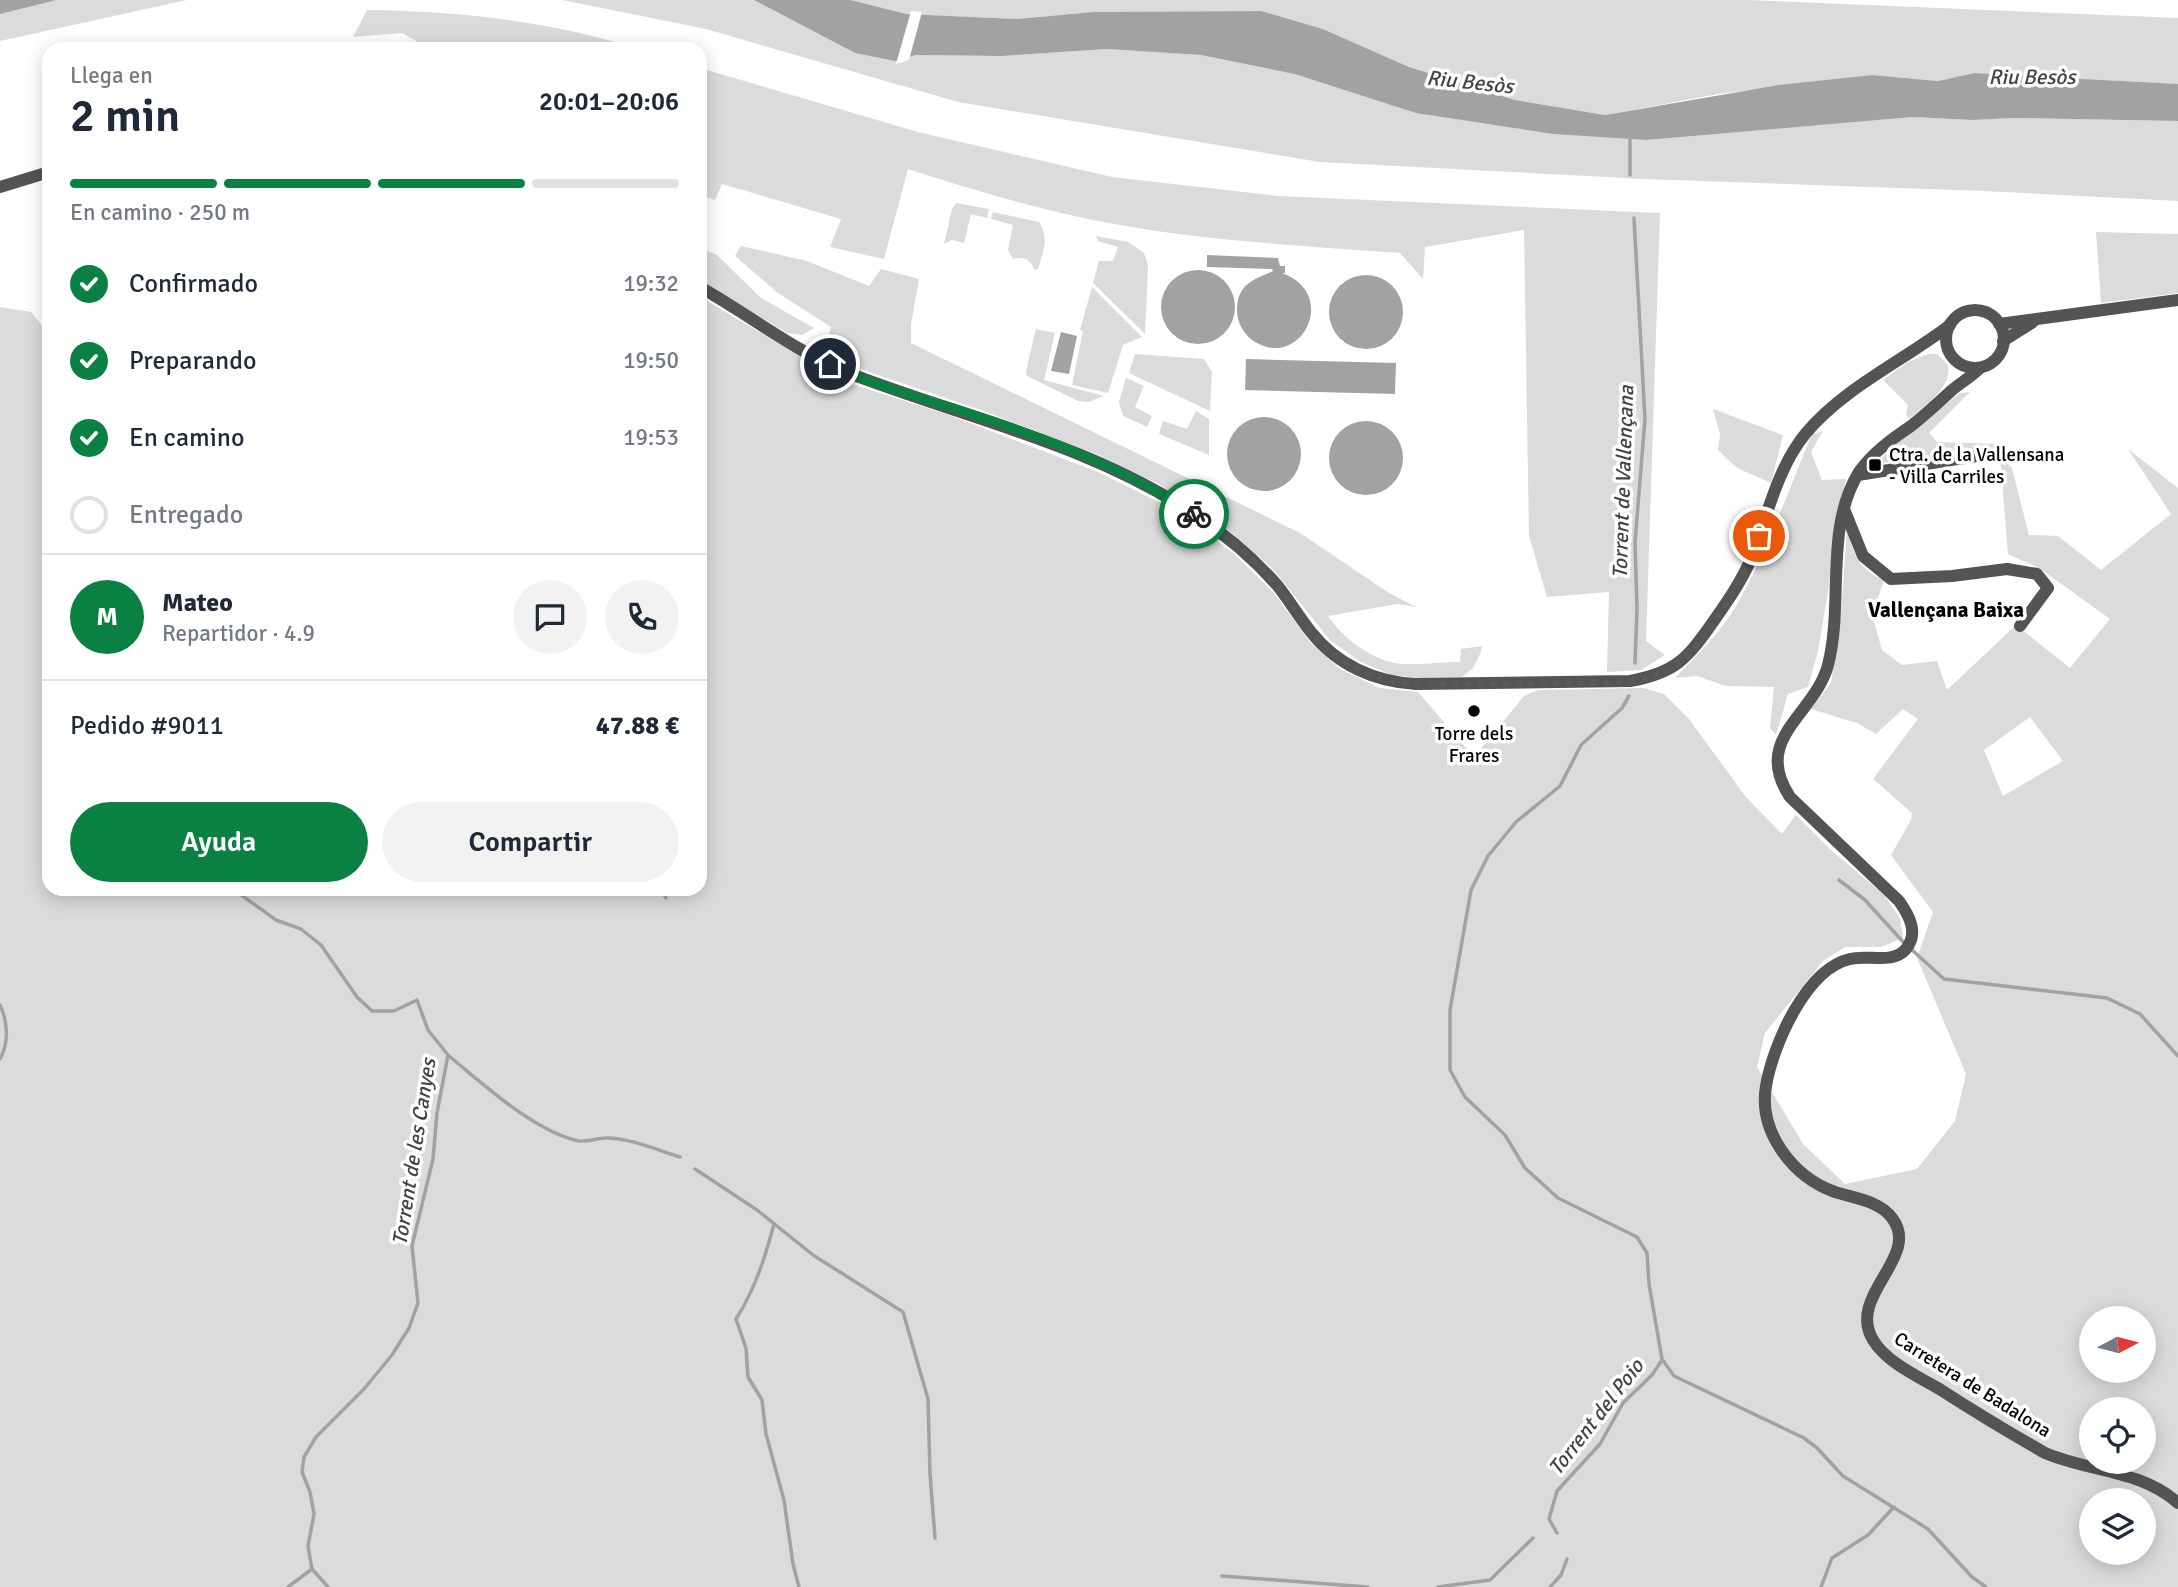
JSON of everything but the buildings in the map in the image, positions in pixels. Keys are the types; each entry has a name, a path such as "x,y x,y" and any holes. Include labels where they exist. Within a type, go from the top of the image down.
{"street":[{"path":"0,187 42,174"},
{"path":"707,291 844,371 1022,431 1178,503 1255,562 1278,586 1323,646 1361,671 1403,683 1630,681 1655,677 1675,666 1700,640 1736,589 1790,457 1807,433 1838,402 1909,351 1924,345 1959,316 1977,311 1989,315 1998,324 2003,341 1996,359 1980,368 1960,364 1950,355 1947,347 1950,325"},
{"path":"1998,324 2178,300"},
{"path":"2003,341 2039,318"},
{"path":"1924,345 1947,347"},
{"path":"1952,390 1960,364"},
{"name":"Carretera de Badalona","path":"1980,368 1878,451 1858,475 1844,508 1828,663 1818,687 1782,738 1777,763 1779,777 1790,797 1899,901 1910,919 1913,930 1911,940 1906,949 1888,958 1849,959 1839,962 1825,972 1793,1012 1778,1044 1765,1089 1765,1108 1778,1145 1797,1170 1833,1191 1885,1209 1894,1220 1898,1229 1898,1248 1872,1296 1868,1311 1868,1326 1872,1339 1882,1352 2045,1453 2067,1462 2147,1482 2160,1488 2178,1503"},
{"path":"1858,475 1976,456"},
{"path":"1844,508 1863,556 1891,579 1952,576 2007,569 2037,574 2048,588 2020,625"}],"shaded area":[{"path":"57,0 187,0 0,41 0,14"},
{"path":"562,0 754,0 855,53 893,61 916,55 1001,56 1107,49 1202,55 1647,140 1913,117 1971,120 2014,118 2178,121 2178,201 1645,179 1320,162 958,102 706,29"},
{"path":"851,0 1748,0 2178,18 2178,84 1974,73 1938,81 1872,75 1718,94 1605,115 1515,100 1409,67 1323,29 1261,11 1093,12 1017,19 905,14"},
{"path":"367,10 504,19 616,42 418,42 402,33 353,37"},
{"path":"707,70 918,132 1112,177 1278,196 1660,213 1646,641 1665,655 1641,670 1607,672 1609,592 1547,597 1529,536 1524,230 1425,247 1423,279 1400,253 1221,239 1149,230 1010,200 908,169 884,259 830,247 841,219 722,184 715,200 707,197"},
{"path":"956,203 989,209 987,218 971,214 964,243 952,240 944,244 952,209"},
{"path":"993,212 1039,222 1045,240 1038,269 1034,269 1026,259 1013,259 1008,250 1013,225 991,219"},
{"path":"2096,232 2178,234 2178,293 2101,303"},
{"path":"1096,236 1128,242 1144,253 1148,265 1145,334 1093,283 1099,261 1113,261 1118,247 1098,241"},
{"path":"741,246 807,261 869,286 881,269 919,279 911,324 911,343 1300,533 1389,593 1416,607 1397,604 1328,616 1348,639 1365,651 1394,663 1426,664 1460,662 1461,649 1482,646 1473,668 1462,677 1420,678 1391,675 1359,661 1330,640 1272,568 1219,522 1157,483 1096,454 832,357 825,347 831,327 778,293 735,256"},
{"path":"707,251 717,255 761,298 814,328 802,335 787,333 707,284"},
{"path":"1092,287 1142,337 1123,345 1108,393 1072,385 1083,331 1080,330"},
{"path":"707,301 845,382 946,414 1098,472 1177,511 1233,553 1273,592 1310,642 1340,669 1380,688 1418,692 1474,757 1524,696 1538,690 1643,688 1664,694 1689,719 1745,796 1782,834 1796,815 1831,850 1883,894 1900,918 1903,938 1881,947 1845,947 1823,961 1765,1033 1757,1067 1803,1144 1845,1184 1917,1169 1955,1121 1966,1074 1917,958 1933,912 1891,855 1911,820 1912,813 1873,779 1918,719 1903,709 1876,734 1857,723 1811,709 1831,683 1841,614 1847,529 1858,560 1875,576 1884,580 1872,615 1882,650 1902,665 1937,661 1947,690 2016,625 2070,668 2110,619 2039,568 2008,554 2000,456 2012,468 2029,535 2058,536 2101,570 2171,514 2128,449 2178,488 2178,1587 0,1587 0,307 31,312 42,325 42,896 707,896","holes":["2030,717 2063,761 2003,796 1984,750"]},
{"path":"1036,329 1055,333 1044,380 1104,396 1089,402 1078,401 1027,376"},
{"path":"1135,354 1204,359 1212,372 1210,411 1129,373"},
{"path":"1928,354 1937,354 1948,365 1946,382 1936,396 1909,419 1906,414 1908,405 1883,380 1908,362"},
{"path":"1126,378 1144,386 1135,407 1152,416 1147,427 1123,416 1119,402"},
{"path":"1970,392 1929,433 1937,442 1998,444 2003,454 1969,452 1875,464 1898,442 1960,393"},
{"path":"1713,409 1783,435 1771,483 1737,468 1718,450 1720,434"},
{"path":"1196,411 1209,419 1209,455 1159,434 1163,421 1187,429"},
{"path":"1823,431 1811,452 1822,480 1846,479 1835,524 1829,586 1818,651 1808,687 1788,694 1776,735 1770,728 1774,687 1726,686 1697,676 1675,678 1715,636 1735,608 1767,544 1812,434"}],"water":[{"path":"0,0 57,0 0,14"},
{"name":"Riu Besòs","path":"754,0 851,0 906,14 1017,19 1093,12 1261,11 1323,29 1409,67 1515,100 1605,115 1779,85 1872,75 1938,81 1974,73 2178,84 2178,121 2014,118 1972,120 1913,117 1647,140 1554,134 1416,113 1295,74 1201,55 1107,49 1001,56 916,55 894,61 855,53"},
{"path":"1207,255 1278,258 1280,266 1285,266 1285,273 1282,273 1299,283 1309,297 1311,311 1308,326 1299,338 1287,346 1272,348 1251,339 1240,324 1237,310 1240,294 1249,283 1273,271 1272,269 1207,267"},
{"path":"1191,270 1205,270 1219,276 1229,286 1235,307 1233,321 1219,338 1205,344 1191,344 1177,338 1167,328 1161,314 1161,300 1167,286 1177,276"},
{"path":"1359,275 1373,275 1387,281 1397,291 1403,312 1401,326 1387,343 1373,349 1359,349 1345,343 1335,333 1329,319 1329,305 1335,291 1345,281"},
{"path":"1061,332 1077,336 1069,374 1051,371"},
{"path":"1246,359 1396,363 1395,394 1245,390"},
{"path":"1257,417 1271,417 1285,423 1295,433 1301,454 1299,468 1285,485 1271,491 1257,491 1243,485 1233,475 1227,461 1227,447 1233,433 1243,423"},
{"path":"1359,421 1373,421 1387,427 1397,437 1403,458 1401,472 1387,489 1373,495 1359,495 1345,489 1335,479 1329,465 1329,451 1335,437 1345,427"}],"pier":[{"path":"911,11 922,12 909,60 896,64"}],"waterway":[{"name":"Torrent de Vallençana","path":"1630,135 1630,175"},
{"name":"Torrent de Vallençana","path":"1634,218 1645,419 1635,542 1635,663"},
{"name":"Torrent de Vallençana","path":"1629,696 1622,708 1581,745 1560,786 1516,822 1488,856 1471,890 1450,1010 1450,1070 1465,1097 1505,1135 1525,1168 1558,1198 1637,1237 1647,1253 1649,1284 1662,1359 1674,1376 1804,1438 1843,1476 1928,1529 1972,1577 1986,1587"},
{"path":"1839,880 1865,900 1905,944"},
{"name":"Torrent de les Canyes","path":"243,896 276,920 301,929 321,945 357,997 372,1011 394,1011 417,1000 428,1030 448,1055 437,1113 433,1159 412,1246 418,1303 409,1328 392,1355 364,1389 316,1437 304,1457 302,1472 310,1492 314,1514 308,1546 312,1569 328,1587"},
{"path":"1911,949 1944,979 2107,998 2140,1014 2178,1056"},
{"path":"0,1005 6,1032 0,1059"},
{"path":"449,1056 510,1106 562,1136 579,1141 606,1138 624,1140 680,1157"},
{"path":"695,1169 757,1210 813,1255 903,1312 928,1399 935,1538"},
{"path":"774,1224 759,1273 736,1319 746,1348 748,1377 762,1400 766,1434 784,1500 799,1587"},
{"name":"Torrent del Poio","path":"1557,1533 1549,1519 1557,1491 1600,1444 1623,1403 1652,1375 1662,1360"},
{"path":"1821,1587 1832,1558 1868,1535 1894,1507"},
{"path":"1438,1587 1490,1580 1533,1538"},
{"name":"Torrent del Poio","path":"1550,1587 1561,1575 1567,1559"},
{"path":"288,1587 312,1569"},
{"path":"1222,1576 1368,1587"}],"way so far":[{"path":"1194,514 1255,562 1278,586 1323,646 1361,671 1403,683 1613,682 1655,677 1675,666 1700,640 1736,589 1759,536"}],"place":[{"name":"Ctra. de la Vallensana - Villa Carriles","path":"1875,465"},
{"name":"Torre dels Frares","path":"1474,711"}],"district":[{"name":"Vallençana Baixa","path":"1946,610"}],"route":[{"path":"830,364 913,396 1022,431 1147,486 1194,514"}]}
